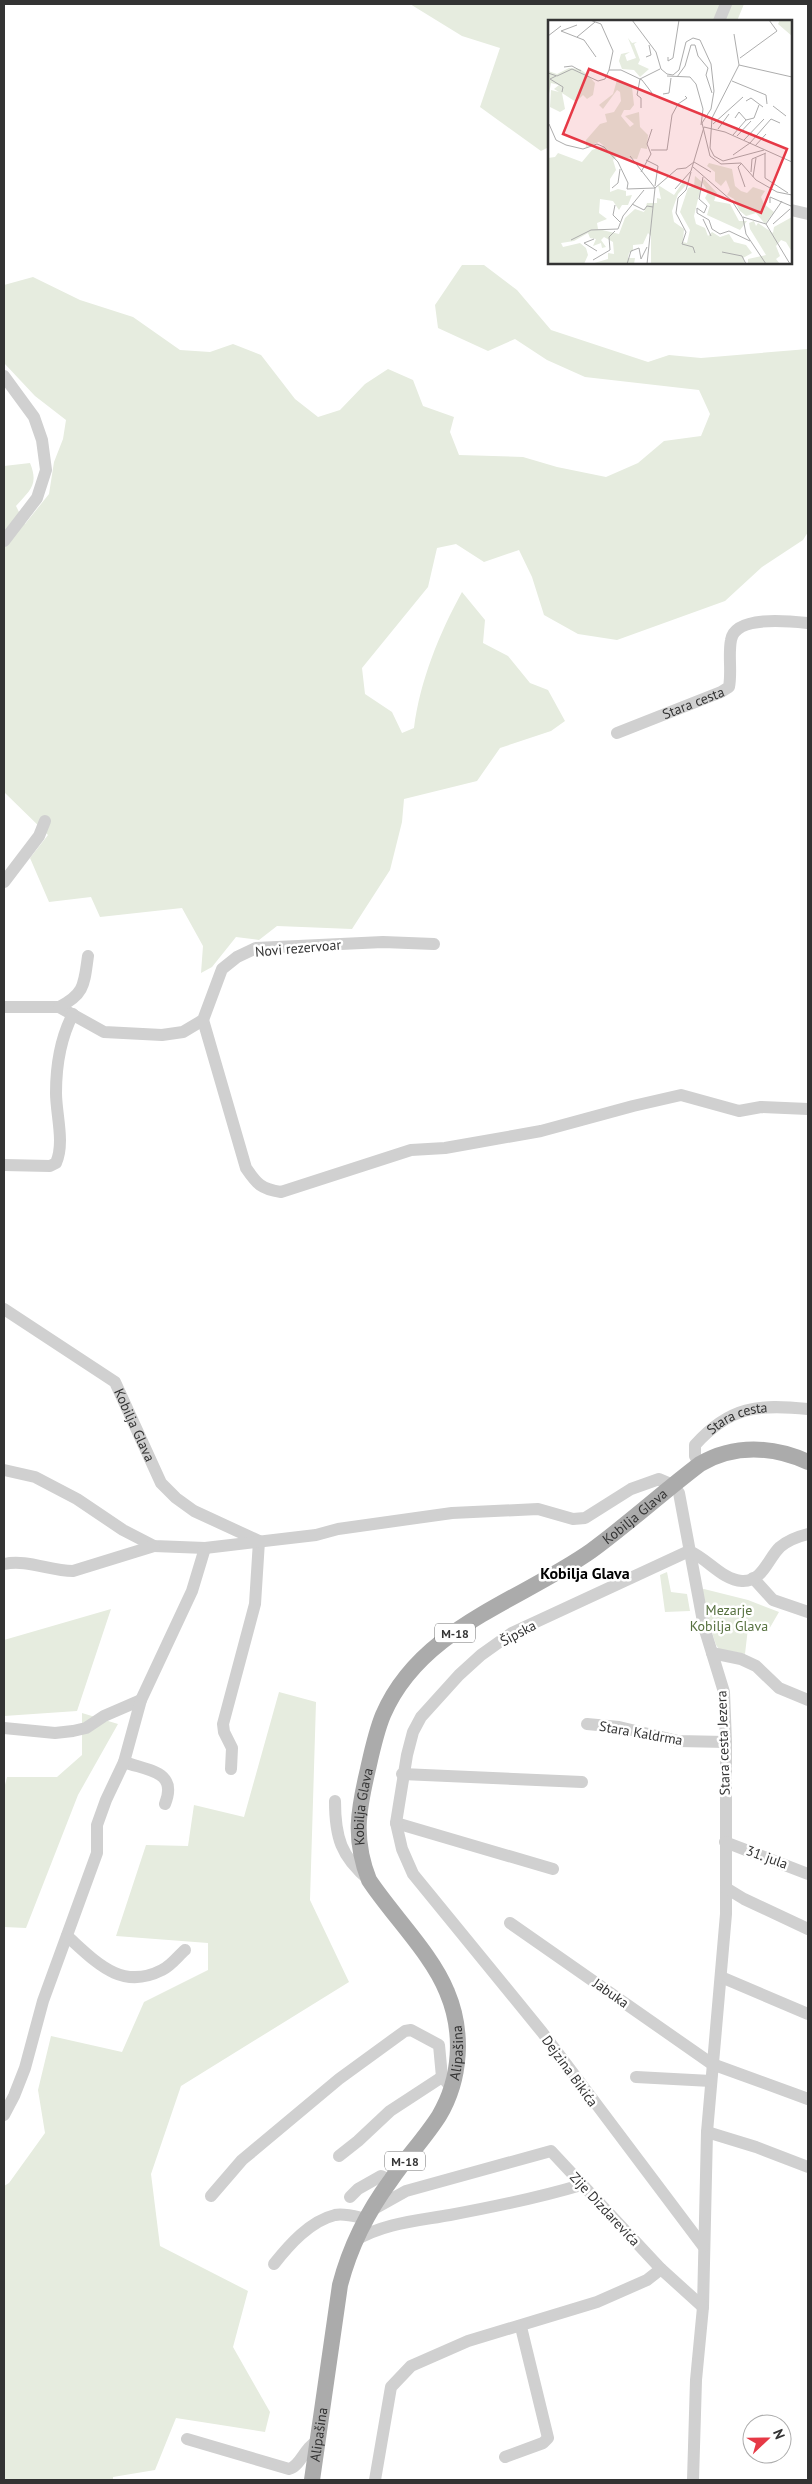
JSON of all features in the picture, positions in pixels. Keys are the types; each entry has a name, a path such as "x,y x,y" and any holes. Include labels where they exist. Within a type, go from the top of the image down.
{"main road":[{"name":"Stara cesta","path":"673,1485 716,1454 738,1450 758,1449 796,1456 808,1462"},
{"name":"Kobilja Glava","path":"363,1864 358,1840 358,1820 373,1746 383,1714 399,1687 419,1662 489,1608 590,1551 673,1485"},
{"name":"Alipašina","path":"312,2480 340,2285 354,2241 390,2180 438,2118 458,2046 455,2020 447,1991 431,1964 369,1880 363,1864"}],"street":[{"path":"720,20 726,4"},
{"path":"792,210 808,214"},
{"path":"4,376 34,417 42,440 46,470 37,498 4,541"},
{"name":"Stara cesta","path":"617,732 721,692 728,687 731,677 731,642 733,632 739,628 781,620 808,623"},
{"path":"4,882 39,836 45,821"},
{"name":"Novi rezervoar","path":"203,1020 222,969 237,957 256,948 383,942 434,944"},
{"path":"59,1007 73,1000 79,994 84,985 88,956"},
{"path":"4,1006 59,1007 104,1032 169,1034 183,1032 203,1020 246,1168 258,1185 281,1192 410,1150 445,1148 541,1131 681,1095 738,1111 761,1106 808,1110"},
{"path":"4,1165 50,1166 56,1163 59,1151 57,1077 61,1044 73,1014"},
{"name":"Kobilja Glava","path":"4,1309 115,1382 161,1483 176,1498 194,1511 259,1541"},
{"name":"Stara cesta","path":"700,1464 695,1456 694,1445 711,1428 737,1412 763,1407 808,1409"},
{"name":"Kobilja Glava","path":"4,1470 35,1477 77,1500 123,1530 154,1546"},
{"name":"Kobilja Glava","path":"4,1564 13,1562 60,1571 73,1571 154,1546 205,1548 316,1535 338,1529 452,1513 538,1509 573,1519 585,1518 630,1489 646,1482 659,1479 673,1485"},
{"name":"Stara cesta Jezera","path":"673,1485 679,1493 704,1627 724,1692 726,1742 726,1888 721,1977 707,2132 703,2307"},
{"path":"689,1551 701,1556 727,1577 742,1582 764,1571 782,1545 808,1534"},
{"path":"231,1770 232,1748 224,1732 223,1724 255,1604 259,1541"},
{"path":"4,2115 25,2068 43,2001 96,1853 96,1832 100,1814 124,1762 141,1700 192,1591 205,1548"},
{"name":"Šipska","path":"433,1899 413,1874 402,1849 396,1823 402,1774 413,1732 421,1717 459,1675 481,1655 512,1633 689,1551"},
{"path":"753,1578 773,1600 808,1612"},
{"path":"712,1653 741,1659 756,1666 779,1688 808,1700"},
{"path":"4,1728 55,1733 73,1731 86,1728 104,1716 141,1700"},
{"name":"Stara Kaldrma","path":"587,1724 619,1727 678,1741 726,1742"},
{"path":"124,1762 164,1776 168,1782 169,1793 165,1804"},
{"path":"402,1774 582,1782"},
{"path":"335,1801 336,1829 345,1854 354,1867 369,1880"},
{"path":"396,1823 553,1869"},
{"name":"31. jula","path":"725,1842 808,1874"},
{"path":"726,1888 744,1899 808,1928"},
{"name":"Dejzina Bikića","path":"433,1899 542,2032 703,2246"},
{"name":"Jabuka","path":"510,1923 712,2064 808,2100"},
{"path":"67,1936 117,1976 136,1978 163,1970 186,1950"},
{"path":"721,1977 808,2014"},
{"path":"211,2196 242,2160 339,2079 405,2031 412,2030 439,2045 447,2083 390,2110 358,2142 339,2156"},
{"path":"636,2077 711,2081"},
{"path":"707,2132 756,2147 808,2167"},
{"name":"Zije Dizdarevića","path":"548,2151 554,2153 581,2185 661,2269 703,2307"},
{"name":"Alipašina","path":"368,2215 406,2191 548,2151"},
{"path":"350,2197 381,2176 390,2180"},
{"path":"354,2241 372,2230 398,2223 452,2215 581,2185"},
{"path":"274,2264 290,2243 322,2222 335,2216 368,2215"},
{"path":"375,2480 391,2387 398,2377 410,2366 430,2355 468,2341 521,2327 597,2302 647,2280 661,2269"},
{"path":"693,2480 696,2380 703,2307"},
{"path":"505,2457 544,2443 548,2438 521,2327"},
{"path":"187,2439 289,2469 296,2465 309,2445 318,2440"}],"green space":[{"path":"410,4 744,4 737,20 548,20 548,148 541,151 480,107 500,48 462,36"},
{"path":"462,265 484,265 517,290 551,330 648,362 669,355 701,358 808,349 808,532 803,540 762,567 725,601 617,640 578,634 544,615 532,577 519,550 484,562 456,544 437,548 428,587 362,668 365,694 392,712 402,733 414,728 421,693 438,641 462,592 485,620 483,643 508,656 530,683 548,690 565,721 551,731 500,748 477,781 404,799 402,822 390,870 352,929 277,926 259,940 236,937 212,967 201,973 203,946 182,908 100,917 91,897 49,902 30,858 48,835 4,792 4,466 30,463 33,471 32,487 16,506 25,524 49,494 54,462 63,439 66,420 35,396 4,363 4,285 33,277 80,300 133,317 180,350 210,352 233,344 261,355 295,399 318,417 340,410 365,384 388,369 413,380 423,406 454,417 450,432 459,455 523,457 557,467 606,477 638,463 664,441 701,436 710,414 699,390 585,377 547,360 515,339 488,351 438,328 435,305"},
{"name":"Mezarje Kobilja Glava","path":"667,1572 671,1592 687,1594 690,1611 665,1612 660,1575"},
{"name":"Mezarje Kobilja Glava","path":"704,1589 748,1600 779,1612 768,1631 748,1628 745,1654 719,1649 716,1645 699,1590"},
{"path":"111,1609 77,1711 4,1716 4,1640"},
{"path":"279,1692 316,1702 310,1900 349,1982 181,2086 151,2174 160,2246 248,2291 233,2347 270,2412 265,2432 176,2418 155,2470 113,2477 113,2480 4,2480 4,2186 9,2183 45,2133 38,2090 51,2036 122,2052 144,2002 208,1970 208,1943 116,1936 146,1845 188,1846 194,1805 244,1817"},
{"path":"82,1713 118,1724 78,1795 26,1928 4,1927 4,1789 7,1777 57,1777 82,1755"}],"district":[{"name":"Kobilja Glava","path":"585,1573"}]}
